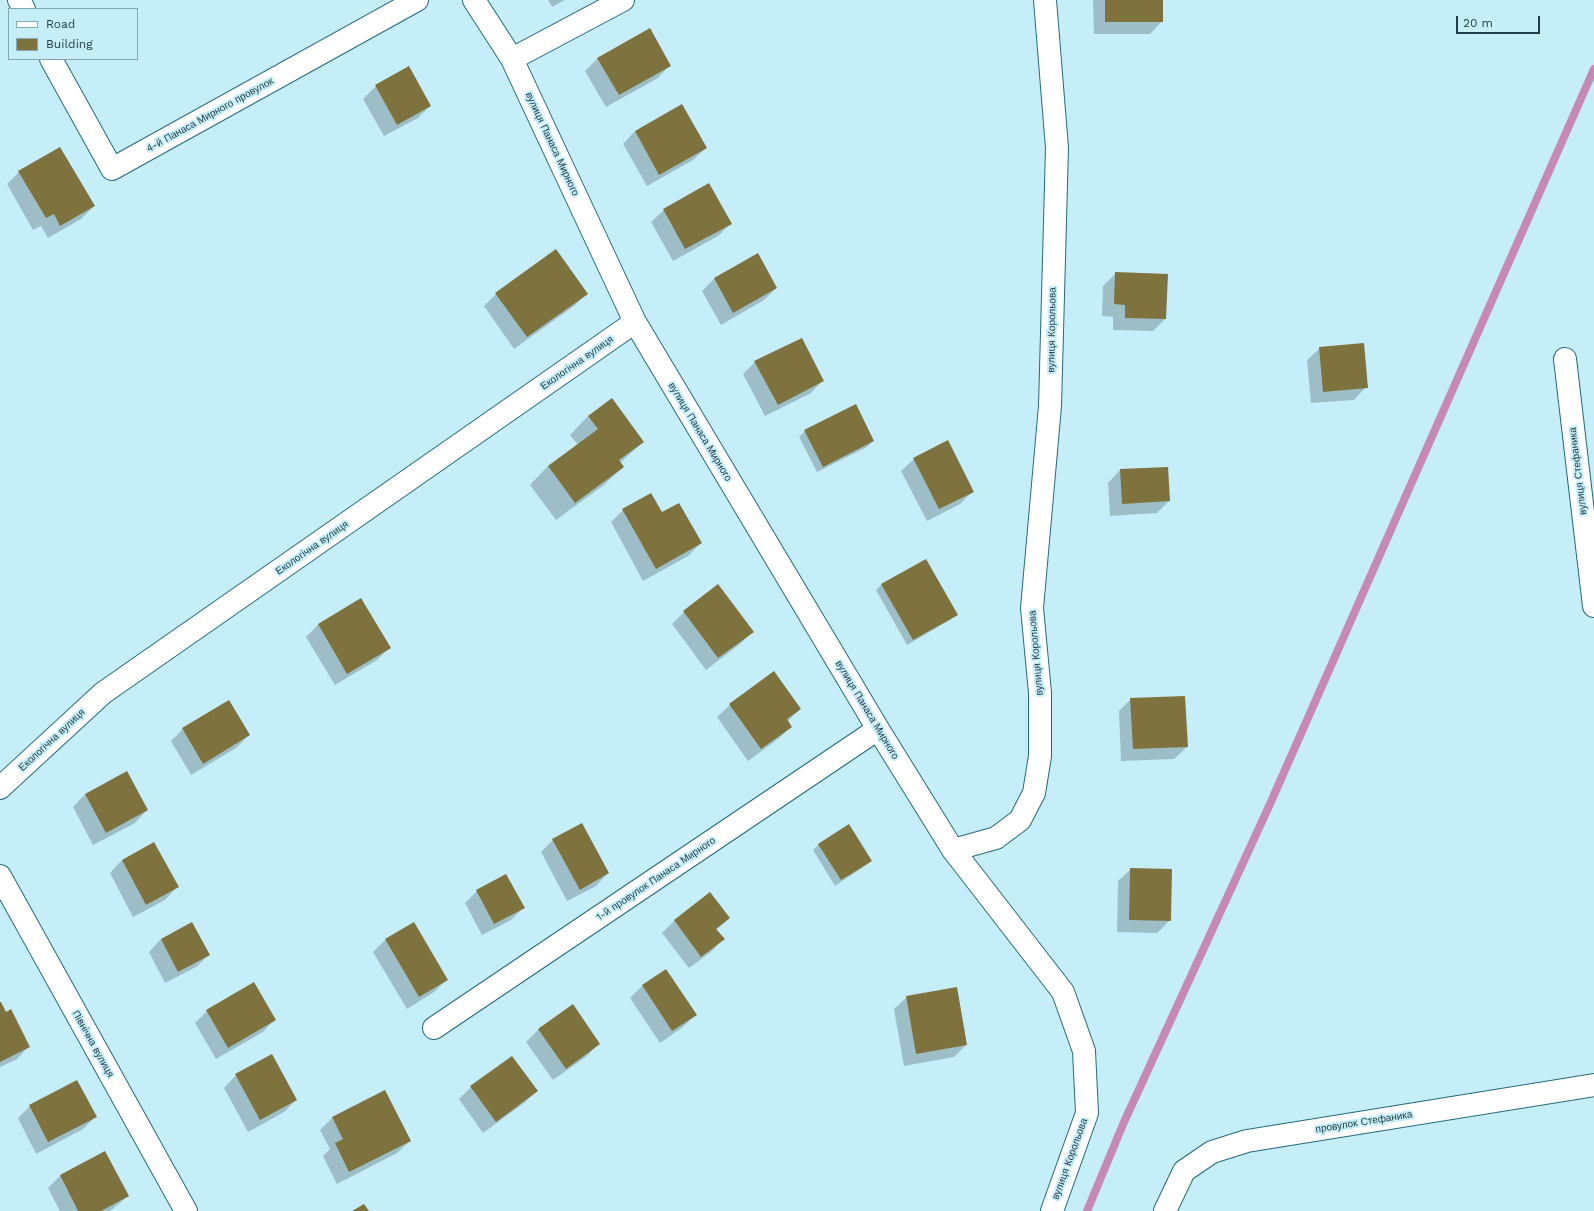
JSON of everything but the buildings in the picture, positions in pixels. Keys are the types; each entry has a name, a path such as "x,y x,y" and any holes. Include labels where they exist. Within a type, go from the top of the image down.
{"street":[{"name":"4-й Панаса Мирного провулок","path":"52,60 112,169 417,0"},
{"name":"вулиця Панаса Мирного","path":"474,0 512,59 635,322 878,730 953,850"},
{"path":"512,59 623,0"},
{"name":"вулиця Корольова","path":"1045,0 1056,148 1050,406 1032,608 1040,692 1040,756 1034,793 1020,820 996,838 953,850 1063,992 1084,1051 1087,1113 1052,1211"},
{"name":"Екологічна вулиця","path":"0,788 103,693 635,322"},
{"name":"вулиця Стефаника","path":"1565,359 1594,606"},
{"name":"1-й провулок Панаса Мирного","path":"434,1028 878,730"},
{"name":"Північна вулиця","path":"0,876 186,1211"},
{"name":"провулок Стефаника","path":"1165,1211 1184,1171 1212,1152 1247,1141 1594,1085"}],"waterway":[{"path":"1087,1211 1124,1122 1270,804 1594,69"}]}
